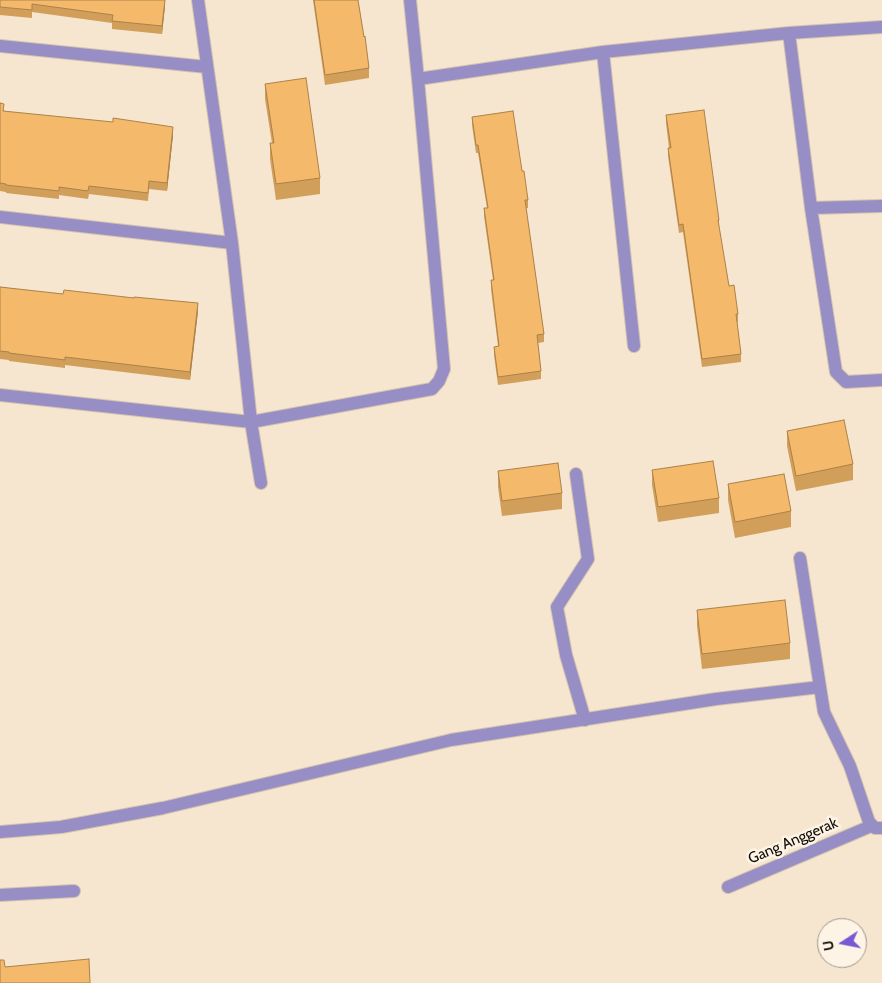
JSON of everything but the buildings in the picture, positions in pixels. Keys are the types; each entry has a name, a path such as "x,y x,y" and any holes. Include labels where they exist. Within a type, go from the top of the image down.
{"street":[{"path":"198,0 232,243 251,422 261,483"},
{"path":"0,395 251,422 432,389 439,381 444,369 410,0"},
{"path":"418,80 603,52 882,27"},
{"path":"789,34 811,208 836,372 846,382 882,380"},
{"path":"0,46 207,67"},
{"path":"603,52 634,346"},
{"path":"811,208 882,206"},
{"path":"0,217 232,243"},
{"path":"576,474 588,559 557,607 566,655 585,720"},
{"path":"800,558 824,712 850,766 869,822 877,827"},
{"path":"0,832 61,826 163,808 451,740 716,699 820,687"},
{"name":"Gang Anggerak","path":"728,886 877,827"},
{"path":"0,895 74,890"}]}
